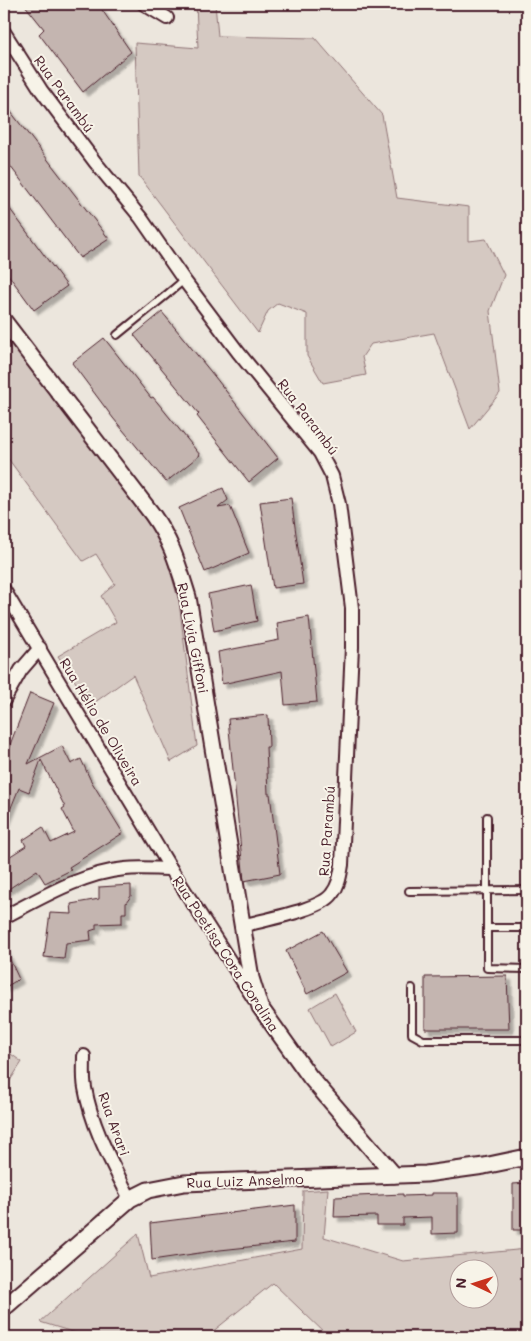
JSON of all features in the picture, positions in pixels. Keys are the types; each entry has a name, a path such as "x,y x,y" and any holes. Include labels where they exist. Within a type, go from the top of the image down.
{"street":[{"path":"144,4 167,18"},
{"name":"Rua Parambú","path":"4,32 41,90 141,218 184,280 238,352 320,453 332,476 339,504 352,608 352,647 340,883 331,896 316,906 242,926"},
{"name":"Rua Lívia Giffoni","path":"4,322 152,514 175,552 188,597 250,978 260,1007"},
{"name":"Rua Hélio de Oliveira","path":"4,590 171,869"},
{"path":"4,700 21,670 40,648"},
{"name":"Rua Poetisa Cora Coralina","path":"4,918 46,895 100,873 125,868 171,869 260,1007 310,1077 394,1175"},
{"name":"Rua Arari","path":"84,1056 84,1086 91,1112 102,1142 130,1199"},
{"name":"Rua Luiz Anselmo","path":"4,1308 130,1199 148,1190 184,1183 454,1171 527,1157"}],"lane":[{"path":"117,335 184,280"},
{"path":"487,817 488,968 527,969"},
{"path":"409,892 527,890"},
{"path":"487,928 527,928"},
{"path":"412,988 412,1034 423,1040 527,1040"}],"shaded area":[{"path":"196,4 215,4 218,36 315,38 382,115 397,198 469,207 469,241 486,239 504,275 490,311 500,393 470,429 434,333 371,344 362,357 366,375 323,383 307,356 307,314 278,303 268,311 258,333 139,176 135,43 198,48"},
{"path":"12,342 162,542 179,602 197,746 171,762 133,675 91,705 58,656 116,622 101,596 115,584 96,554 83,561 4,453 4,349"},
{"path":"335,993 356,1032 331,1047 310,1008"},
{"path":"4,1049 22,1062 4,1090"},
{"path":"328,1189 324,1237 403,1261 527,1249 527,1337 329,1337 273,1283 206,1337 89,1337 40,1322 138,1234 149,1278 302,1249 303,1191"}],"building":[{"path":"24,4 98,4 131,52 83,92 39,34 44,29"},
{"path":"4,103 109,239 80,258 4,158"},
{"path":"4,201 67,286 34,310 4,269"},
{"path":"162,312 278,458 249,482 197,416 199,414 134,335"},
{"path":"104,338 151,398 153,397 200,455 166,482 113,418 72,363"},
{"path":"223,488 228,500 218,508 230,506 249,553 205,572 179,508"},
{"path":"291,498 303,584 273,588 260,502"},
{"path":"251,585 257,621 214,631 208,594"},
{"path":"309,617 317,702 285,705 282,671 222,684 218,652 279,640 277,623"},
{"path":"30,693 54,703 28,764 62,746 71,764 81,759 90,779 123,833 69,867 71,870 45,883 37,870 4,892 4,860 26,846 23,840 43,827 51,843 74,832 62,809 65,807 41,760 29,792 19,788 4,825 4,760"},
{"path":"268,715 269,747 266,747 268,794 270,794 280,874 244,881 228,719"},
{"path":"131,885 131,896 126,903 126,913 122,913 122,923 96,924 96,929 90,931 91,940 66,943 64,959 44,957 50,913 72,914 71,904 99,899 99,887"},
{"path":"323,931 347,972 307,994 286,951"},
{"path":"4,947 19,979 4,988"},
{"path":"507,976 509,1029 425,1029 425,977"},
{"path":"527,1183 527,1230 513,1230 513,1184"},
{"path":"432,1193 458,1193 458,1233 432,1234 432,1217 403,1218 403,1225 377,1225 377,1216 334,1217 335,1197 403,1194 403,1196 432,1195"},
{"path":"295,1205 295,1242 152,1260 150,1223"}]}
